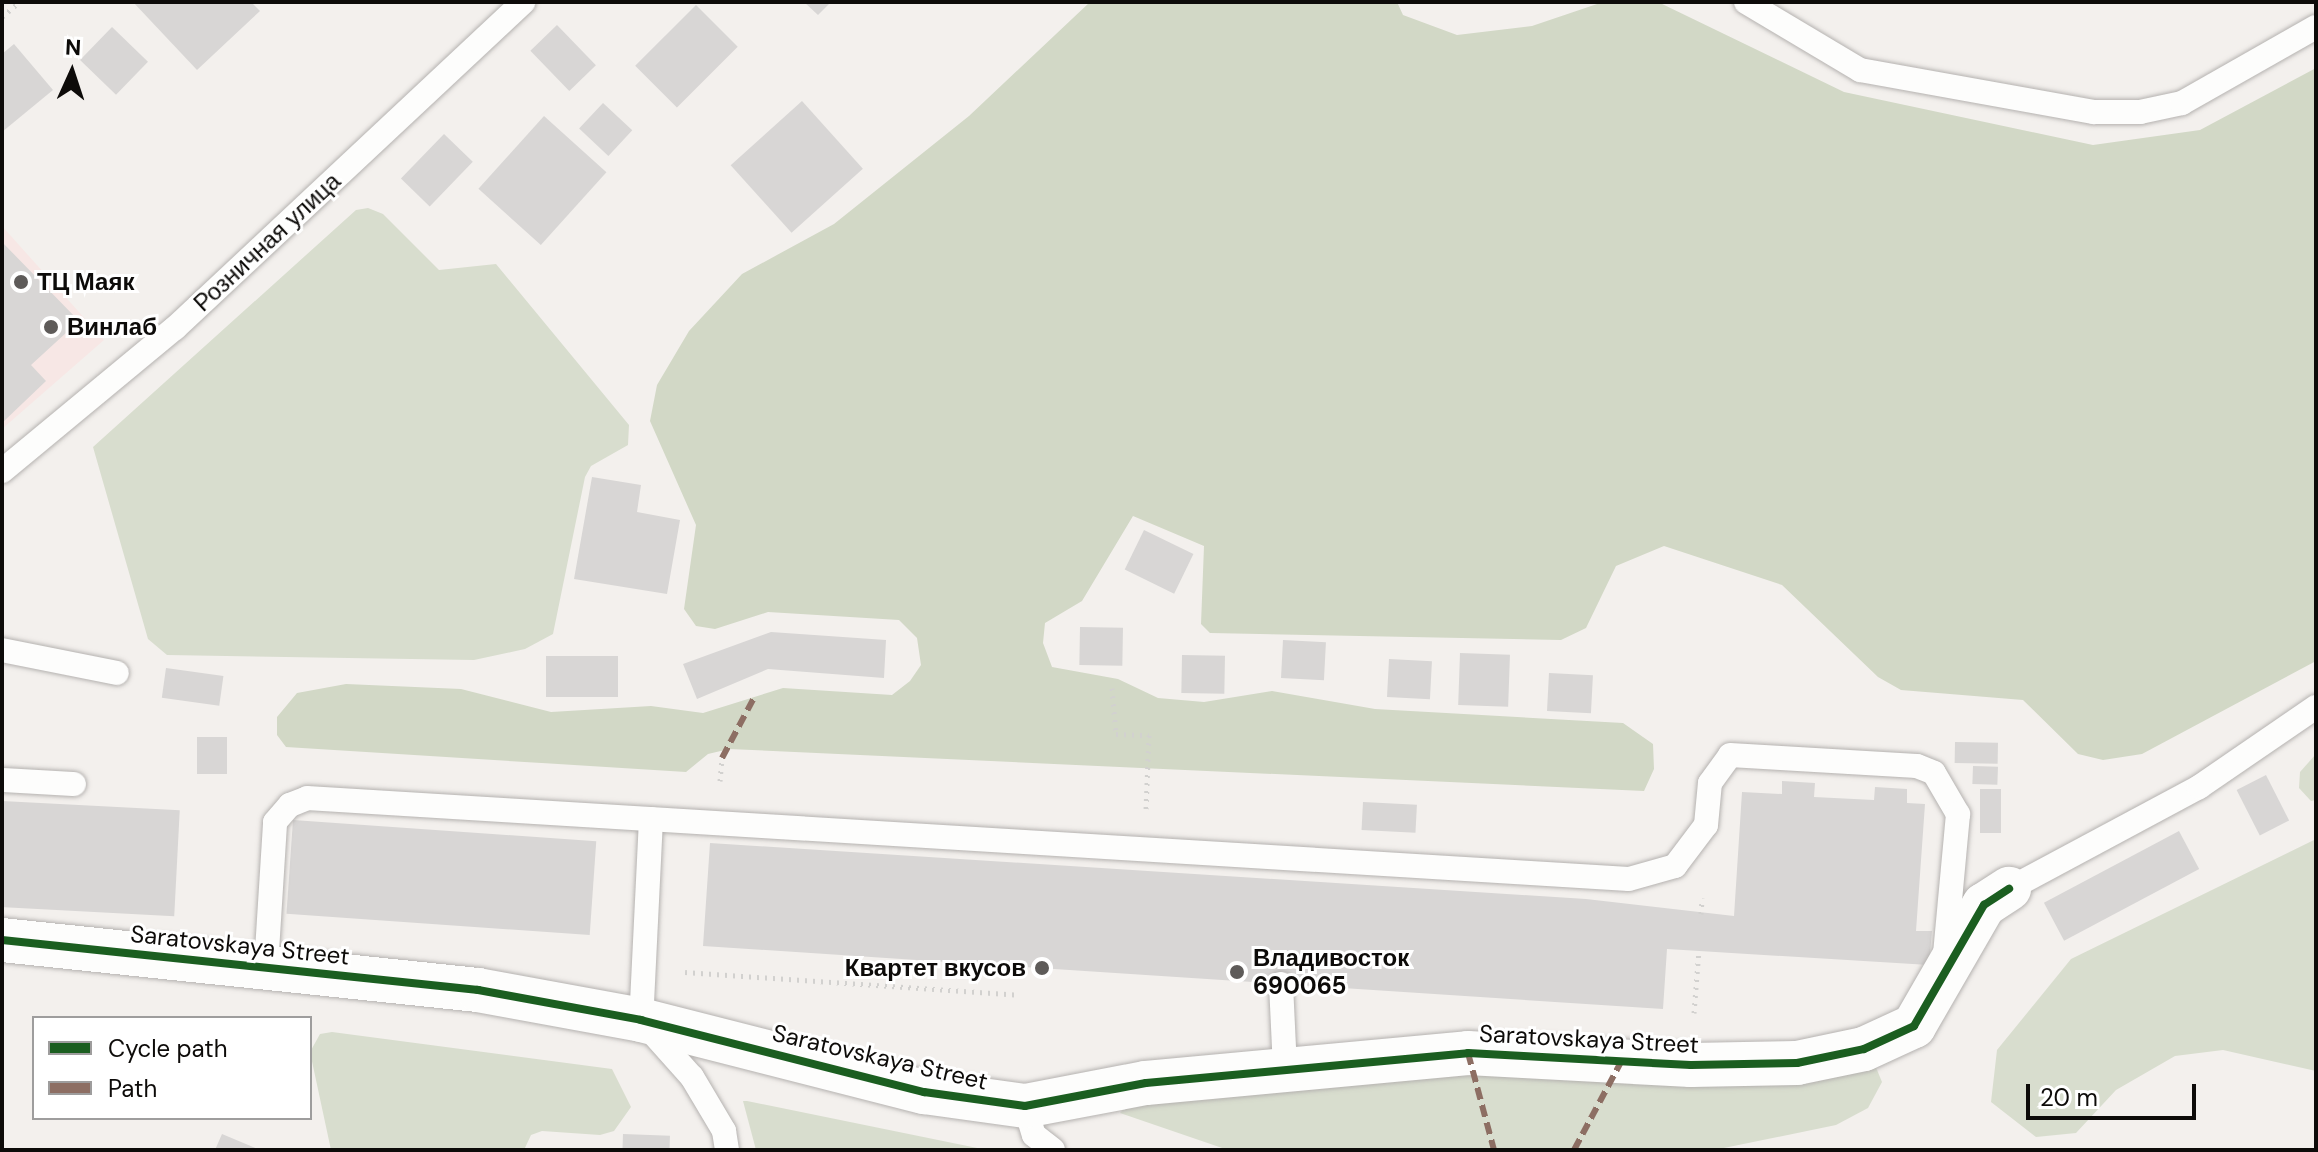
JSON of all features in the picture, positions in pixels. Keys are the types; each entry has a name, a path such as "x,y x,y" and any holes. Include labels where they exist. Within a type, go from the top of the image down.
{"street":[{"name":"Saratovskaya Street","path":"2,940 478,990 641,1020 924,1092 1025,1106 1146,1083 1468,1053 1691,1065 1797,1063 1864,1049 1914,1026 1984,905 2009,889"}],"lane":[{"name":"Розничная улица","path":"2,471 175,328 523,2"},
{"path":"1746,2 1860,70 2094,112 2140,112 2182,103 2316,27"},
{"path":"2,650 117,673"},
{"path":"2009,889 2199,787 2316,707"},
{"path":"266,967 275,822 290,805 307,798 1144,846 1288,869 1629,879 1675,866 1706,825 1710,783 1730,755 1917,766 1934,773 1958,814 1942,981"},
{"path":"2,780 74,784"},
{"path":"651,819 641,1020 692,1077 724,1131 727,1150"},
{"path":"1281,984 1285,1070"},
{"path":"1025,1106 1034,1135 1053,1150"}],"path":[{"path":"2,17 19,2"},
{"path":"1112,688 1116,734 1149,735 1144,846"},
{"path":"1691,1065 1699,950"},
{"path":"678,970 1019,995"}],"shaded area":[{"path":"2,226 104,340 2,429"}],"green space":[{"path":"1090,2 1397,2 1403,15 1457,35 1532,26 1603,2 1658,2 1844,92 2093,145 2200,130 2316,68 2316,661 2142,754 2103,760 2078,754 2023,700 1901,690 1878,677 1782,585 1664,546 1616,566 1586,628 1561,640 1210,633 1201,624 1204,546 1133,516 1082,601 1045,623 1043,643 1052,667 1118,679 1158,698 1204,702 1272,691 1375,709 1623,723 1653,744 1654,769 1644,791 729,749 708,754 686,772 286,747 277,735 277,717 297,693 346,684 461,689 551,712 651,706 703,713 783,688 892,695 910,681 921,665 917,638 899,620 768,612 715,629 696,626 684,609 696,525 650,421 657,385 689,331 742,274 834,224 969,116"},
{"path":"368,208 383,214 439,270 496,264 629,425 628,445 591,466 585,477 553,634 525,649 474,660 167,655 148,639 93,447 356,210"},
{"path":"2316,754 2316,800 2311,801 2299,788 2300,772"},
{"path":"2316,839 2316,1071 2223,1050 2175,1056 2116,1090 2076,1133 2036,1137 1991,1102 1997,1050 2071,959"},
{"path":"332,1032 612,1069 631,1107 614,1131 600,1135 542,1131 531,1135 524,1150 331,1150 312,1061 312,1048 320,1034"},
{"path":"1875,1065 1882,1082 1868,1108 1836,1125 1714,1150 1228,1150 1120,1113 1127,1105 1468,1070"},
{"path":"743,1101 747,1101 987,1150 756,1150"}],"building":[{"path":"133,2 251,2 260,11 197,70"},
{"path":"804,2 831,2 818,15"},
{"path":"696,5 738,47 677,108 635,66"},
{"path":"557,25 596,65 569,91 530,51"},
{"path":"112,27 148,62 116,95 80,60"},
{"path":"14,44 53,90 2,132 2,54"},
{"path":"802,101 863,169 792,233 731,165"},
{"path":"603,103 632,130 608,156 579,129"},
{"path":"544,116 606,172 541,245 478,189"},
{"path":"444,134 473,162 430,206 401,179"},
{"name":"ТЦ Маяк","path":"2,242 79,321 31,365 46,381 2,423"},
{"path":"592,477 641,485 637,512 680,520 667,594 574,579"},
{"path":"1144,530 1193,554 1174,594 1125,570"},
{"path":"1080,627 1123,628 1122,666 1079,665"},
{"path":"771,632 886,640 884,678 768,669 697,699 683,664"},
{"path":"1283,640 1326,642 1324,680 1281,678"},
{"path":"1460,653 1510,655 1508,707 1458,705"},
{"path":"1182,655 1225,656 1224,694 1181,693"},
{"path":"546,656 618,656 618,697 546,697"},
{"path":"1389,659 1432,661 1430,699 1387,697"},
{"path":"166,668 223,676 219,706 162,698"},
{"path":"1549,673 1593,675 1591,713 1547,711"},
{"path":"197,737 227,737 227,774 197,774"},
{"path":"1955,742 1998,743 1998,764 1955,763"},
{"path":"1973,766 1998,767 1997,785 1972,784"},
{"path":"2266,775 2289,820 2260,835 2237,790"},
{"path":"1782,781 1815,783 1814,797 1874,800 1875,787 1907,789 1907,803 1925,804 1916,931 1932,931 1929,965 1667,949 1663,1009 703,946 710,843 1586,899 1734,916 1742,792 1782,794"},
{"path":"1980,789 2001,789 2001,833 1980,833"},
{"path":"2,801 180,810 174,916 2,907"},
{"path":"1363,802 1417,805 1415,833 1362,830"},
{"path":"293,820 596,841 590,935 286,914"},
{"path":"2179,831 2199,869 2064,941 2044,903"},
{"path":"222,1134 260,1150 215,1150"},
{"path":"623,1134 670,1136 669,1150 622,1150"}],"marked path":[{"path":"722,758 755,696"},
{"path":"1468,1053 1494,1150"},
{"path":"1574,1150 1621,1062"}],"cycle path":[{"path":"2,940 478,990 641,1020 924,1092 1025,1106 1146,1083 1468,1053 1691,1065 1797,1063 1864,1049 1914,1026 1984,905 2009,889"}],"place":[{"name":"ТЦ Маяк","path":"21,282"},
{"name":"Винлаб","path":"51,327"},
{"name":"Квартет вкусов","path":"1042,968"},
{"name":"Владивосток 690065","path":"1237,972"}]}
